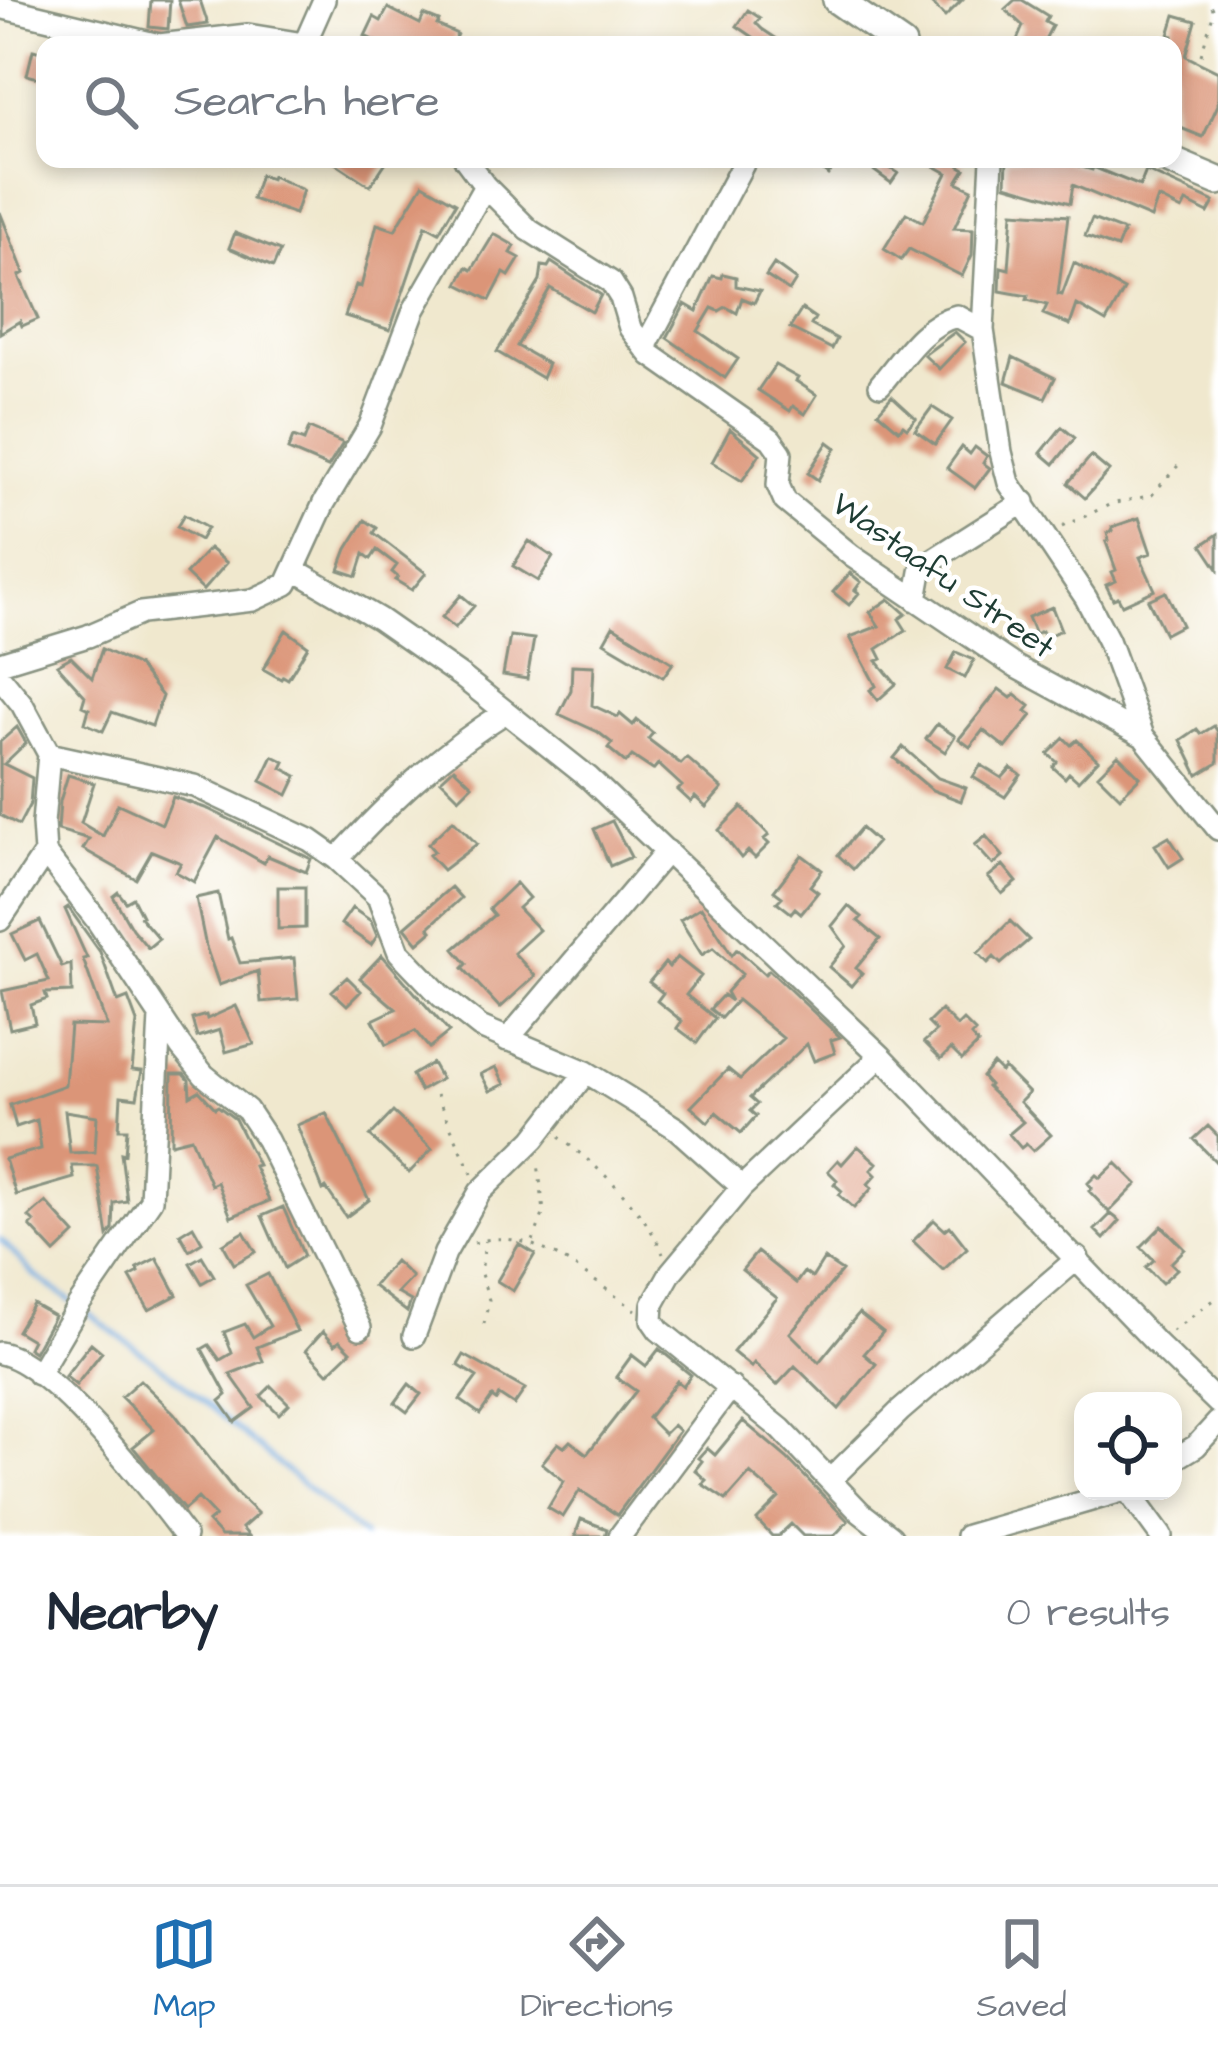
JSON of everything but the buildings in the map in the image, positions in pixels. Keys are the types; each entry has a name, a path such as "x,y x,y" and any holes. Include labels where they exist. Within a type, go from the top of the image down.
{"main road":[{"path":"837,0 889,36"},
{"path":"1182,166 1218,181"}],"street":[{"path":"311,36 324,0"},
{"path":"0,7 121,36"},
{"name":"Wastaafu Street","path":"472,168 530,230 611,282 630,328 645,347 771,440 781,453 778,485 785,501 852,556 1016,667 1143,736 1218,829"},
{"path":"645,347 740,168"},
{"path":"992,168 983,330 1001,452 1010,483 1108,640 1143,736"},
{"path":"0,663 88,636 141,613 253,600 286,584 324,503 370,426 414,310 485,186"},
{"path":"880,385 941,321 957,316 983,330"},
{"path":"916,600 921,572 928,562 1024,502"},
{"path":"295,570 379,619 589,778 881,1056 1218,1402"},
{"path":"0,676 22,704 49,754 45,853 204,1075 247,1110 267,1140 360,1328"},
{"path":"338,860 416,778 462,739 506,712"},
{"path":"49,754 214,793 310,840 378,897 399,952 441,996 480,1027 586,1072 676,1129 742,1187"},
{"path":"507,1040 667,851"},
{"path":"0,920 45,853"},
{"path":"38,1374 78,1306 152,1200 160,1016"},
{"path":"881,1056 742,1187 670,1272 652,1304 652,1320 782,1429 860,1512 891,1536"},
{"path":"414,1336 445,1253 480,1192 539,1133 586,1072"},
{"path":"831,1479 900,1411 1078,1258"},
{"path":"0,1353 19,1358 112,1446 185,1536"},
{"path":"620,1536 731,1387"},
{"path":"1182,1455 1218,1422"},
{"path":"968,1536 1094,1500"},
{"path":"1132,1500 1161,1536"}],"path":[{"path":"1201,55 1214,18 1209,0"},
{"path":"1048,540 1058,529 1111,503 1153,495 1183,460"},
{"path":"436,1096 480,1192"},
{"path":"532,1243 544,1212 539,1133"},
{"path":"539,1133 583,1156 634,1205 670,1272"},
{"path":"484,1239 481,1274 489,1300 484,1324"},
{"path":"445,1253 484,1239 532,1243 652,1320"},
{"path":"1156,1343 1218,1297"}],"waterway":[{"path":"0,1239 34,1275 72,1302"},
{"path":"82,1309 170,1373 364,1536"}]}
